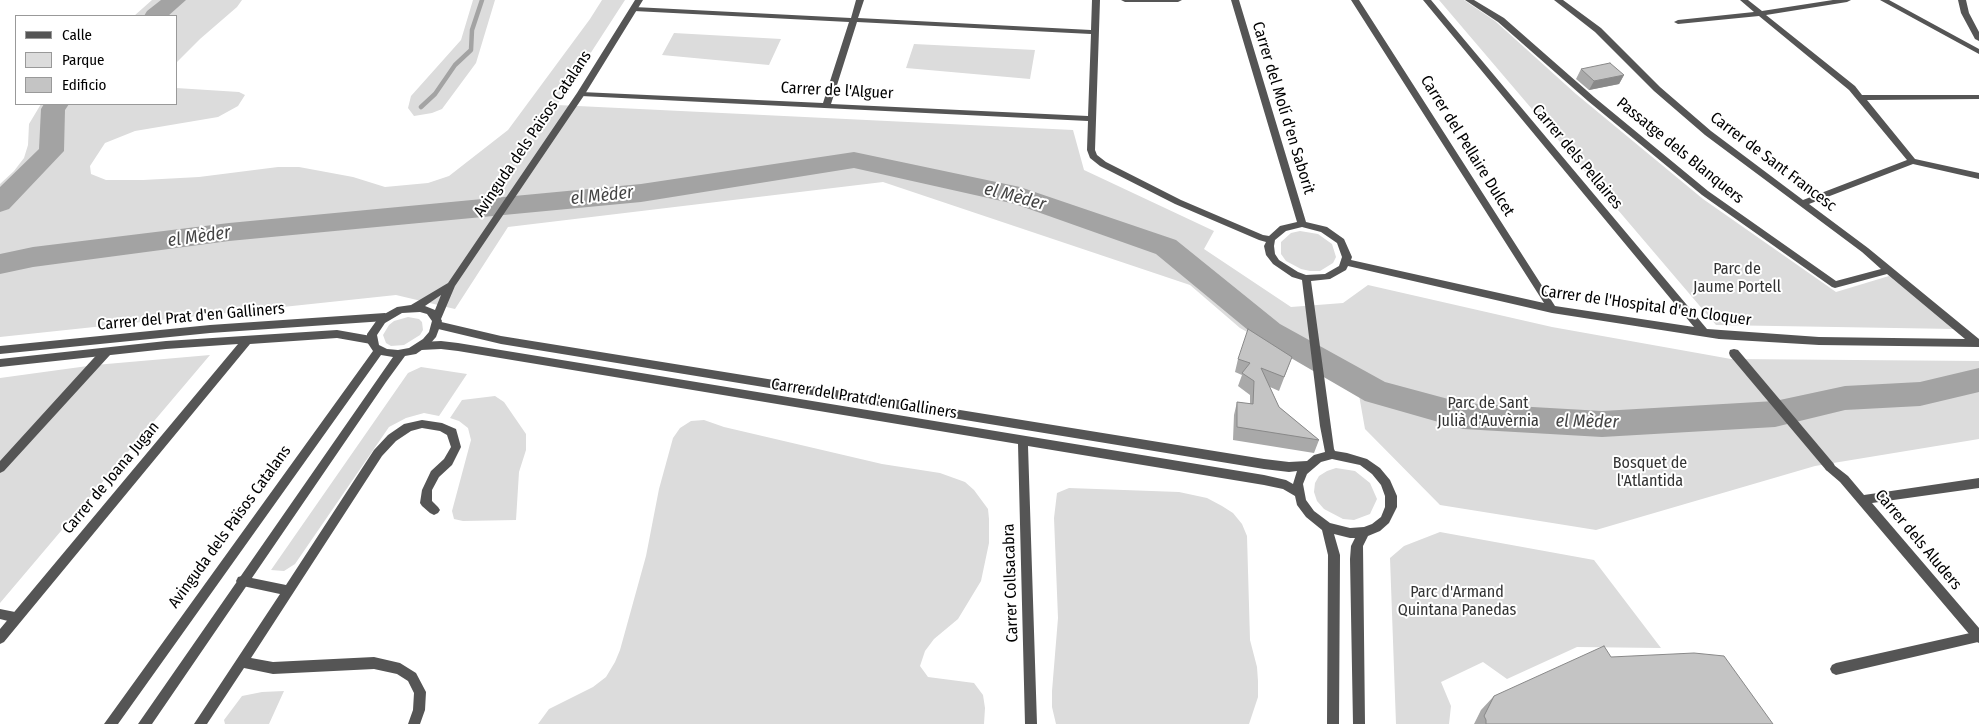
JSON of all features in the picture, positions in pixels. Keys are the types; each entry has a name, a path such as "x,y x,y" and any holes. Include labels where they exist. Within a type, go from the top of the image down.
{"street":[{"name":"Avinguda dels Països Catalans","path":"436,321 451,285 581,94 640,0"},
{"path":"826,106 860,0"},
{"path":"1089,0 1104,0"},
{"path":"1096,0 1091,150 1094,156 1103,164 1178,202 1262,238 1271,239"},
{"path":"1125,0 1178,0"},
{"name":"Carrer del Molí d'en Saborit","path":"1235,0 1302,224"},
{"name":"Carrer del Pellaire Dulcet","path":"1355,0 1552,309"},
{"name":"Carrer dels Pellaires","path":"1427,0 1704,333"},
{"name":"Passatge dels Blanquers","path":"1469,0 1501,20 1591,99 1705,193 1835,285 1888,270"},
{"name":"Carrer de Sant Francesc","path":"1558,0 1598,30 1657,89 1708,133 1803,203 1977,343"},
{"path":"1744,0 1762,13 1861,98 1912,161"},
{"path":"1678,22 1762,13 1847,0"},
{"path":"1884,0 1978,49"},
{"path":"1962,0 1965,13 1979,39"},
{"path":"634,9 853,22 1096,32"},
{"name":"Carrer de l'Alguer","path":"581,94 1092,119"},
{"path":"1861,98 1979,97"},
{"path":"1803,203 1912,161 1979,176"},
{"path":"1302,224 1313,225 1334,234 1346,248 1346,262 1336,274 1327,277 1306,278 1284,269 1271,255 1269,246 1271,239 1283,228 1302,224"},
{"name":"Carrer de l'Hospital d'en Cloquer","path":"1346,262 1552,309 1704,333 1819,341 1977,343"},
{"path":"1306,278 1327,434 1332,455"},
{"name":"Avinguda dels Països Catalans","path":"414,308 451,285"},
{"path":"414,308 430,311 436,321 433,334 421,346 402,354 389,354 379,351 371,340 375,328 385,317 400,310 414,308"},
{"name":"Carrer del Prat d'en Galliners","path":"0,350 210,329 385,317"},
{"name":"Carrer del Prat d'en Galliners","path":"436,321 501,340 1246,461 1289,467 1307,466"},
{"name":"Carrer del Prat d'en Galliners","path":"0,363 166,345 337,334 371,340"},
{"name":"Carrer de Joana Jugan","path":"0,638 247,340"},
{"name":"Carrer del Prat d'en Galliners","path":"421,346 441,345 458,347 1264,480 1286,485 1298,493"},
{"name":"Avinguda dels Països Catalans","path":"110,724 379,351"},
{"path":"0,468 106,352"},
{"name":"Carrer dels Aluders","path":"1734,352 1830,467 1863,500 1979,637"},
{"path":"144,724 382,379 402,354"},
{"path":"200,724 378,453 392,438 408,427 422,424 442,426 452,432 456,447 448,462 435,474 427,490 426,503 434,510"},
{"name":"Carrer Collsacabra","path":"1023,440 1031,724"},
{"path":"1332,455 1348,456 1363,462 1376,471 1388,489 1391,502 1389,514 1376,528 1364,532 1350,533 1327,527 1310,514 1298,493 1300,476 1307,466 1318,458 1332,455"},
{"path":"1863,500 1979,483"},
{"path":"1327,527 1334,555 1333,724"},
{"path":"1360,724 1356,559 1357,546 1364,532"},
{"path":"242,581 288,591"},
{"path":"0,614 16,617"},
{"path":"1836,670 1979,637"},
{"path":"242,662 273,668 374,663 400,669 412,677 420,692 419,710 414,724"}],"green space":[{"path":"152,0 242,0 237,7 178,61 178,15 135,15"},
{"path":"473,0 495,0 476,63 442,109 414,116 408,108 411,96 461,40"},
{"name":"Parc de Sant Julià d'Auvèrnia","path":"602,0 625,0 557,105 1073,130 1084,170 1214,231 1204,249 1291,307 1343,303 1368,285 1552,327 1731,359 1979,361 1979,439 1815,466 1596,530 1440,505 1365,429 1359,395 1240,328 1190,285 883,182 508,227 455,309 396,295 0,337 0,184 24,158 28,145 29,124 40,105 178,105 178,88 239,92 245,95 238,106 218,117 135,131 105,143 90,166 91,174 106,180 199,177 278,167 299,167 353,177 385,187 428,183 449,176 508,130"},
{"name":"Parc de Jaume Portell","path":"1439,0 1464,0 1495,21 1576,94 1703,199 1836,292 1889,276 1955,329 1716,325"},
{"path":"674,33 781,39 769,65 662,55"},
{"path":"914,44 1035,50 1030,79 906,68"},
{"path":"1300,231 1318,234 1332,244 1336,257 1333,263 1320,271 1310,271 1301,269 1286,261 1281,254 1281,242 1291,233"},
{"path":"408,317 419,319 422,322 423,330 420,335 404,345 391,346 386,343 383,335 389,325 394,321"},
{"path":"210,355 0,603 0,378 95,365"},
{"path":"421,367 467,374 439,416 424,413 406,418 389,427 295,564 284,571 271,570 408,373"},
{"path":"495,396 504,402 526,434 526,450 519,472 516,520 463,521 454,519 452,511 471,440 468,428 459,421 450,418 462,400"},
{"path":"704,420 724,427 882,464 940,473 965,482 974,490 988,509 989,519 989,543 981,581 958,619 934,639 925,651 920,666 928,677 974,683 983,695 985,708 984,724 538,724 549,709 593,687 606,677 615,662 646,556 659,489 673,438 680,428 691,421"},
{"path":"1336,468 1355,471 1370,483 1377,499 1370,514 1354,520 1343,519 1324,509 1317,501 1314,492 1315,483 1319,476"},
{"path":"1069,488 1179,492 1207,498 1233,513 1242,524 1247,536 1250,640 1257,667 1258,681 1258,697 1249,724 1056,724 1052,707 1058,618 1054,518 1057,493"},
{"name":"Parc d'Armand Quintana Panedas","path":"1440,532 1594,560 1661,648 1577,647 1507,679 1483,662 1441,682 1451,706 1449,724 1396,724 1390,558 1404,546"},
{"path":"284,691 269,724 225,724 224,720 242,696 262,692"}],"building":[{"path":"1610,63 1624,75 1594,81 1581,69"},
{"path":"1248,329 1292,357 1284,377 1261,368 1279,407 1319,440 1237,427 1237,402 1253,404 1254,381 1242,373 1250,363 1238,359"},
{"path":"1604,646 1611,657 1694,653 1724,656 1773,724 1486,724 1484,716 1494,696"}],"waterway":[{"path":"156,15 175,0"},
{"path":"421,107 435,94 455,65 471,50 472,30 482,0"},
{"path":"0,203 51,151 53,109 56,105"},
{"name":"el Mèder","path":"0,264 33,257 229,232 641,193 854,160 1020,196 1166,247 1270,332 1376,392 1463,416 1602,424 1775,414 1845,398 1920,394 1979,380"}],"park label":[{"name":"Bosquet de l'Atlantida","path":"1650,473"}]}
